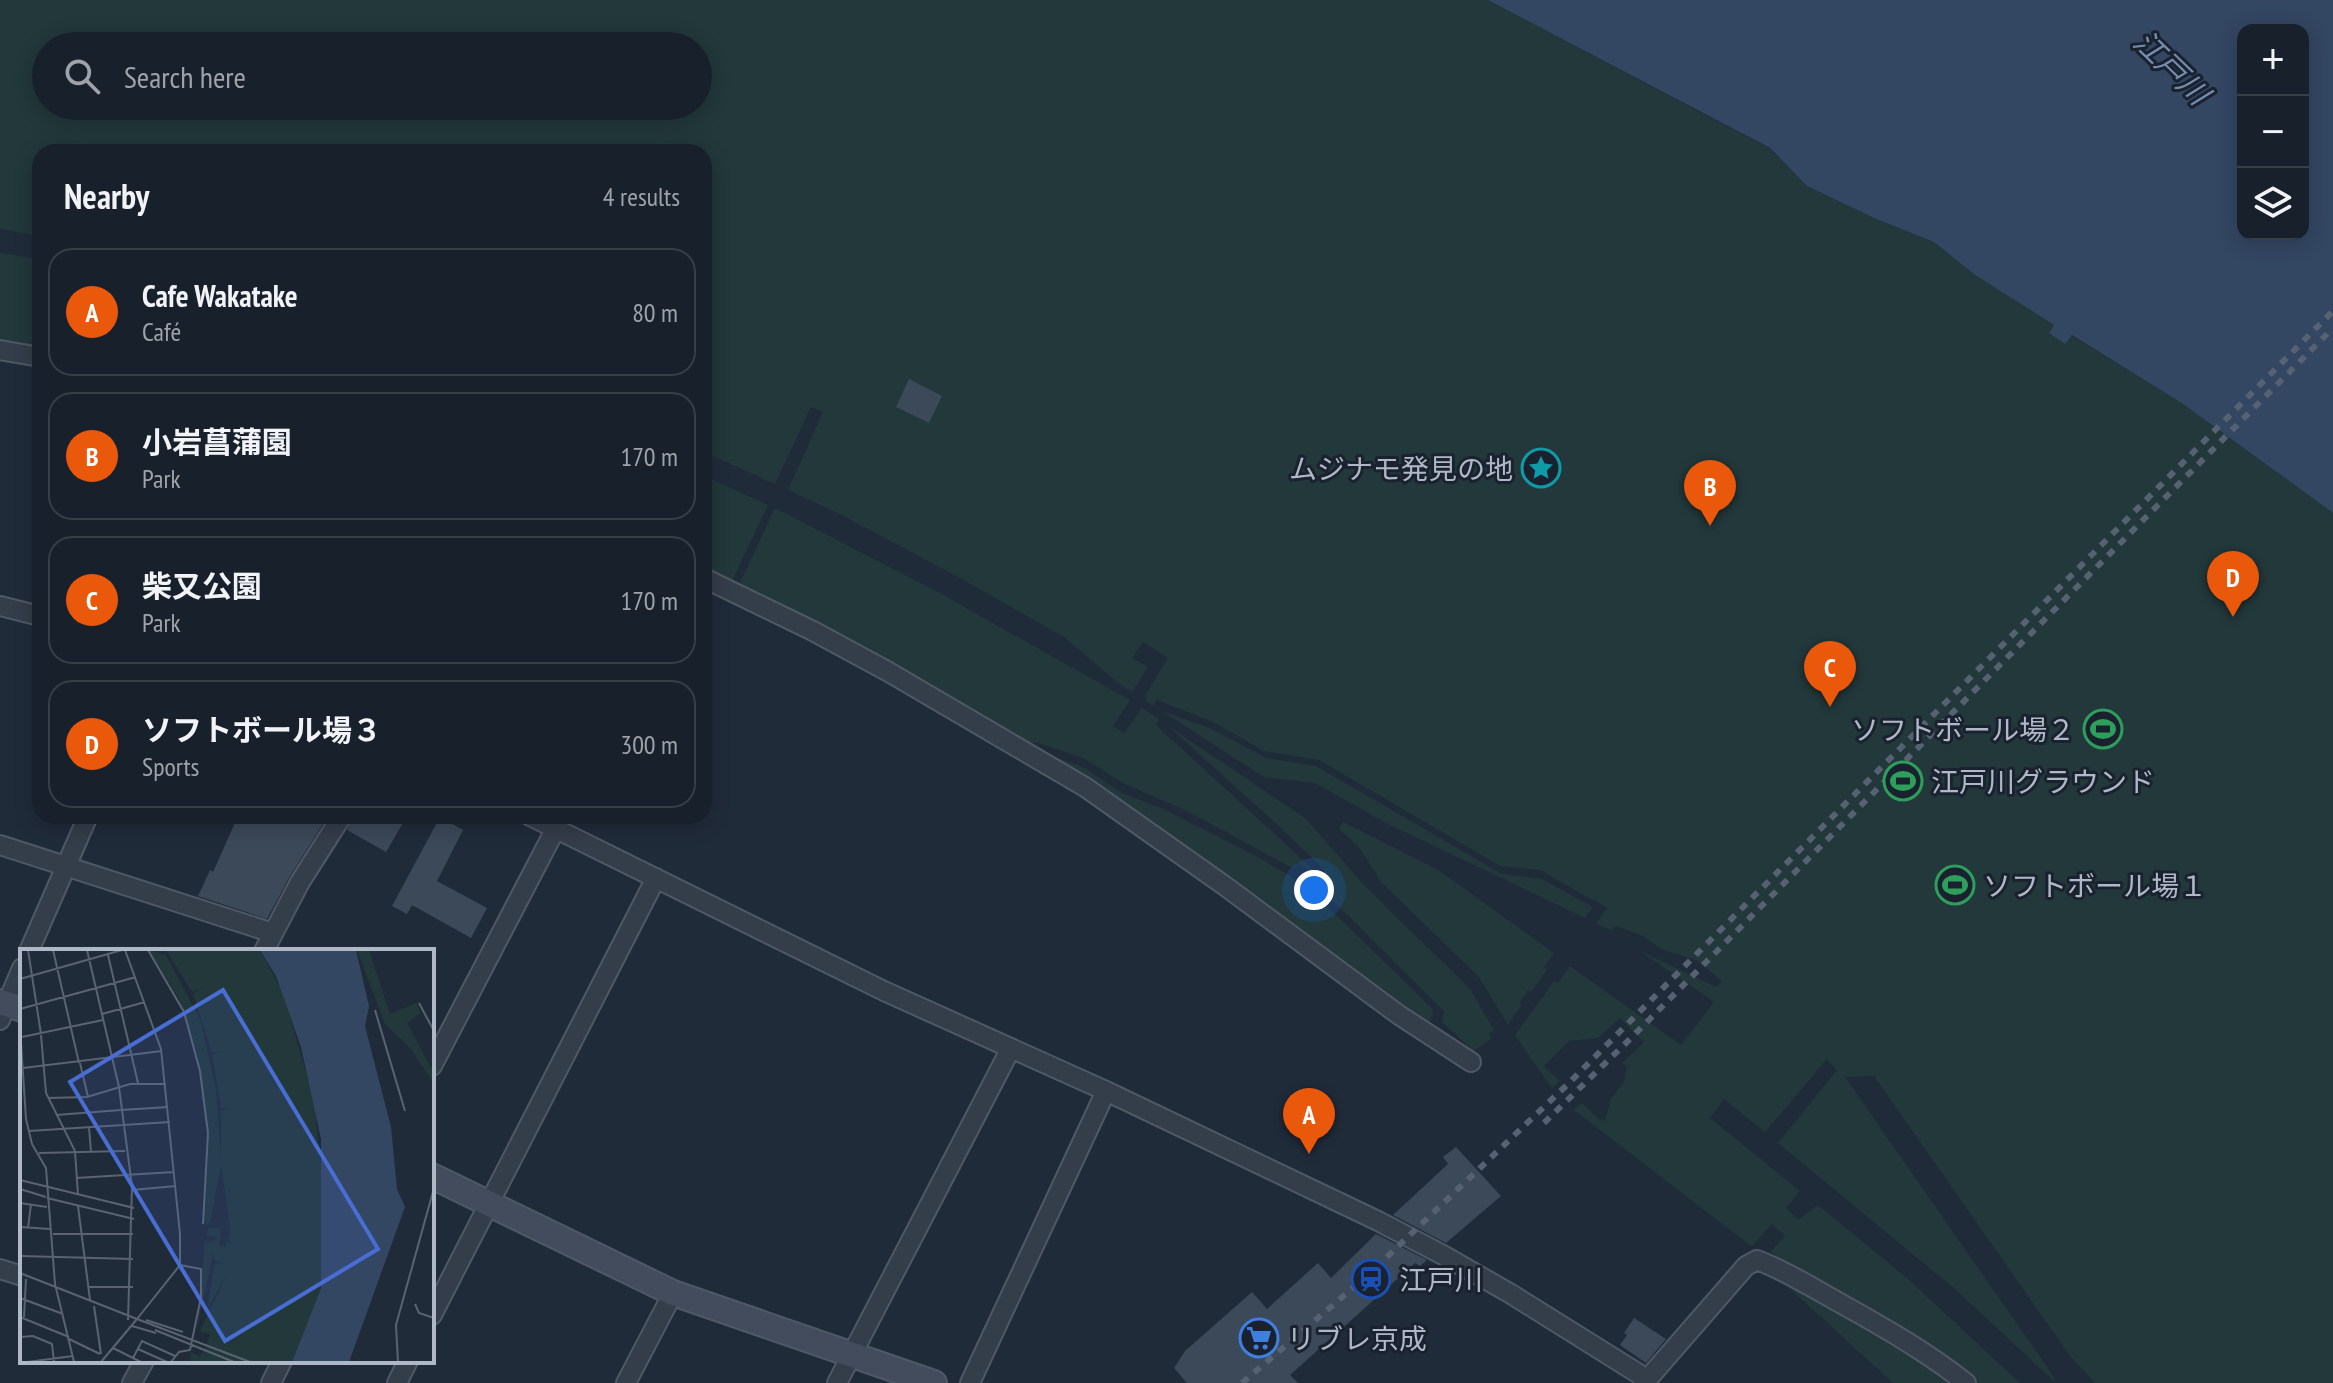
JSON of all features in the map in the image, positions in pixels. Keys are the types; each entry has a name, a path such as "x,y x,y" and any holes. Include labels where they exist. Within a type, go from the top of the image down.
{"street":[{"path":"0,350 32,356"},
{"path":"712,582 887,671 1085,787 1399,1015 1471,1062"},
{"path":"0,606 32,614"},
{"path":"30,949 84,824"},
{"path":"265,949 300,882 337,824"},
{"path":"547,824 884,991 1106,1091 1441,1253 1605,1352 1647,1382 1746,1266 1757,1260 1874,1322 1944,1365 1966,1383"},
{"path":"434,1062 556,828"},
{"path":"0,845 273,933"},
{"path":"434,1311 656,878"},
{"path":"7,1009 20,973"},
{"path":"837,1383 1011,1048"},
{"path":"970,1383 1106,1091"},
{"path":"434,1177 673,1293 934,1383"},
{"path":"0,1269 20,1275"},
{"path":"626,1383 673,1293"},
{"path":"132,1383 143,1363"},
{"path":"271,1383 281,1363"},
{"path":"397,1383 407,1363"}],"green space":[{"name":"江戸川グラウンド","path":"0,0 1488,0 1770,149 1807,186 1934,242 1975,275 2054,325 2049,333 2071,335 2183,404 2333,513 2333,1383 2095,1383 2070,1356 1874,1076 1845,1077 2055,1382 1956,1290 1778,1143 1837,1070 1827,1059 1765,1132 1724,1099 1710,1118 1800,1191 1786,1208 1798,1220 1818,1205 1907,1278 2020,1383 1979,1383 1950,1360 1781,1264 1771,1251 1785,1236 1772,1224 1752,1246 1574,1110 1582,1103 1605,1121 1611,1099 1624,1082 1627,1067 1622,1063 1644,1042 1620,1018 1598,1038 1569,1041 1544,1066 1559,1081 1552,1089 1515,1035 1554,981 1558,983 1570,966 1681,1045 1714,1002 1640,951 1716,987 1722,981 1698,961 1661,949 1645,937 1616,926 1612,930 1596,924 1607,908 1595,900 1540,870 1500,866 1319,760 1264,751 1213,722 1157,700 1153,705 1146,701 1145,696 1168,658 1143,642 1132,658 1148,667 1132,692 1064,637 838,513 788,490 823,412 811,407 775,484 712,456 712,144 32,144 32,235 0,229"},
{"path":"0,253 32,258 32,349 0,344"},
{"path":"712,480 768,505 731,583 712,575"},
{"path":"775,508 934,590 1130,700 1113,726 1124,733 1142,708 1159,719 1156,725 1317,873 1315,875 1298,862 1294,869 1187,811 1123,783 1085,759 1039,743 1021,742 738,587"},
{"path":"1162,711 1212,729 1266,758 1316,766 1502,874 1542,879 1593,907 1585,918 1390,825 1315,783 1264,777"},
{"path":"1168,726 1305,818 1364,885 1470,989 1494,1030 1489,1034 1492,1038 1474,1051 1442,1022 1444,1011 1335,903 1305,878 1305,875 1319,884 1325,871"},
{"path":"1037,750 1085,768 1120,792 1163,809 1290,876 1328,907 1432,1008 1433,1016 1429,1022 1461,1048"},
{"path":"1343,822 1438,870 1554,953 1544,967 1547,970 1531,992 1528,990 1508,1025 1479,977 1381,882 1359,847 1339,829"},
{"path":"1790,1282 1955,1383 1893,1383 1788,1287"}],"water":[{"path":"1488,0 2333,0 2333,513 2183,404 2072,335 2065,344 2049,333 2054,325 1975,275 1934,242 1807,186 1770,148"}],"building":[{"path":"909,379 942,396 929,423 896,407"},
{"path":"234,824 323,824 267,919 198,896 210,870 213,872"},
{"path":"350,824 402,824 386,852 347,830"},
{"path":"436,824 452,824 463,830 437,881 487,908 471,938 412,905 407,914 392,906"},
{"path":"1456,1147 1501,1196 1446,1243 1393,1215 1448,1164 1443,1157"},
{"path":"1376,1234 1427,1260 1420,1266 1415,1263 1290,1375 1298,1383 1187,1383 1174,1368 1185,1351 1252,1292 1267,1309 1318,1263 1331,1278"},
{"path":"1634,1318 1666,1339 1646,1363 1620,1345"}],"railway":[{"path":"1242,1383 1368,1275 1569,1083 2333,311"},
{"path":"1544,1123 2333,328"}],"place":[{"name":"ムジナモ発見の地","path":"1541,468"},
{"name":"小岩菖蒲園","path":"1710,526"},
{"name":"ソフトボール場３","path":"2233,617"},
{"name":"柴又公園","path":"1830,707"},
{"name":"ソフトボール場２","path":"2103,729"},
{"name":"江戸川グラウンド","path":"1903,781"},
{"name":"ソフトボール場１","path":"1955,885"},
{"name":"Cafe Wakatake","path":"1309,1154"},
{"name":"江戸川","path":"1371,1279"},
{"name":"リブレ京成","path":"1259,1338"}]}
